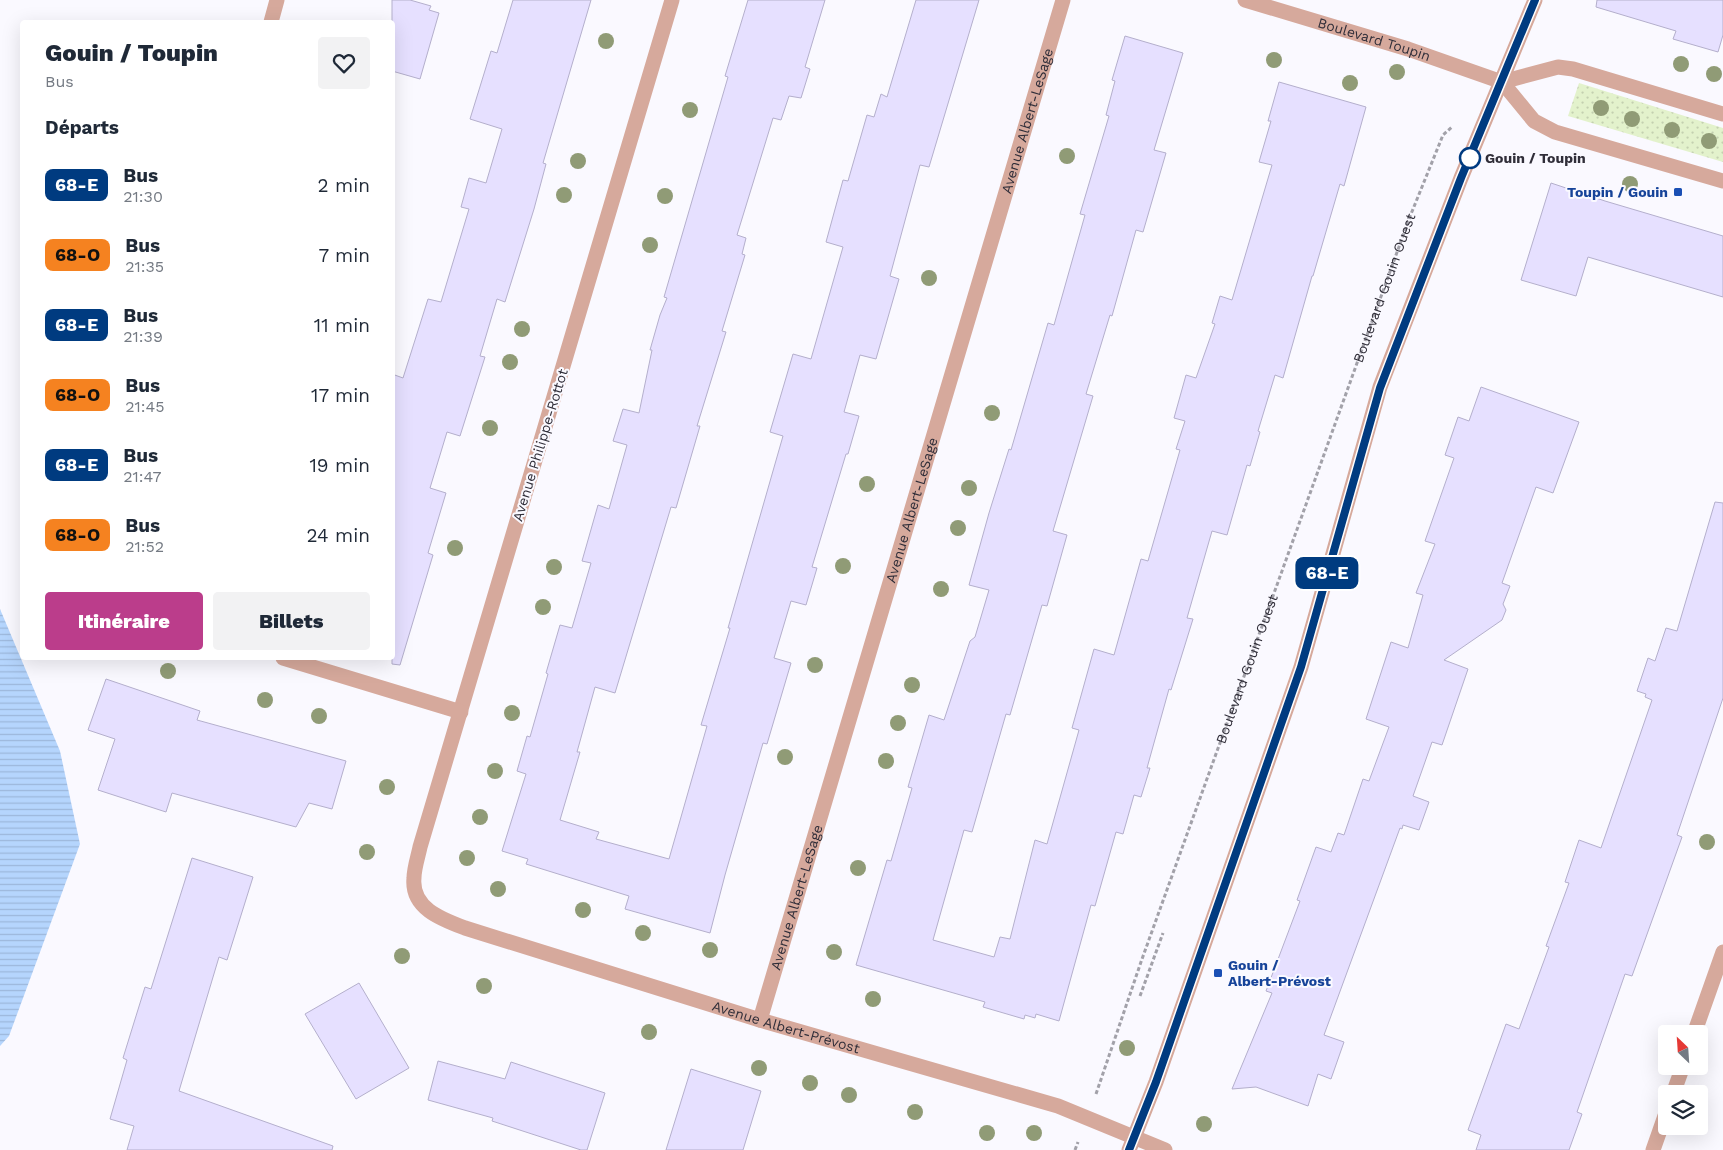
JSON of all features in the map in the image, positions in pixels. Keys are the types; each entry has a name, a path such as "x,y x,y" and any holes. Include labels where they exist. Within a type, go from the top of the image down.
{"street":[{"path":"272,20 278,0"},
{"name":"Avenue Philippe-Rottot","path":"415,892 414,878 420,847 672,0"},
{"name":"Avenue Albert-LeSage","path":"760,1020 1063,0"},
{"name":"Boulevard Toupin","path":"1245,0 1408,50 1502,82"},
{"path":"1132,1143 1156,1082 1301,667 1380,388 1461,178 1535,0"},
{"path":"1502,82 1558,67 1573,69 1723,114"},
{"path":"1502,82 1534,121 1555,132 1723,181"},
{"path":"290,660 461,712"},
{"name":"Avenue Albert-Prévost","path":"415,892 421,903 431,913 446,921 760,1020 1058,1106 1132,1143 1165,1150"},
{"path":"1697,1025 1723,952"},
{"path":"1653,1150 1658,1135"}],"path":[{"name":"Boulevard Gouin Ouest","path":"1107,1065 1142,959 1331,433 1409,220 1443,135"},
{"path":"1140,996 1163,933"}],"green space":[{"path":"1579,83 1723,128 1723,162 1568,116"}],"water":[{"path":"0,609 60,751 80,844 9,1036 0,1046"}],"building":[{"path":"392,0 410,0 431,6 429,10 439,13 420,79 395,72 395,20 392,20"},
{"path":"513,0 591,0 543,163 546,164 534,209 505,302 497,299 480,356 485,357 460,436 447,432 430,488 446,493 428,553 433,555 400,665 392,664 392,660 395,660 395,375 403,378 428,299 441,302 469,209 461,207 469,178 486,183 502,129 470,119 491,51 497,53"},
{"path":"748,0 825,0 805,67 810,69 801,98 789,96 781,120 773,118 737,235 746,238 742,254 745,255 722,331 726,332 697,426 700,426 676,508 671,507 615,693 595,687 577,752 580,752 560,820 599,832 596,839 669,859 707,726 701,725 783,436 770,432 793,354 811,359 843,247 826,242 843,180 848,181 867,115 874,117 881,94 887,97 916,0 979,0 929,167 920,165 890,276 899,279 876,359 860,355 844,412 859,416 812,567 817,568 806,605 791,601 774,658 791,663 767,744 763,743 710,933 625,909 629,896 526,864 528,859 502,851 526,774 517,771 527,736 530,737 560,625 572,628 591,563 582,561 598,505 609,509 627,445 613,441 623,409 639,413 652,350 650,350 667,298 664,297 728,77 725,76"},
{"path":"1597,0 1723,0 1723,35 1718,52 1673,39 1676,31 1596,7"},
{"path":"1125,36 1183,53 1154,150 1166,153 1143,232 1136,230 1112,316 1110,315 1086,394 1093,396 1053,531 1067,535 1047,606 1042,605 1010,715 1006,714 972,832 964,830 933,940 994,957 1000,937 1010,939 1035,840 1047,844 1079,730 1072,728 1094,649 1114,655 1141,559 1148,561 1180,450 1176,449 1185,421 1174,418 1186,375 1196,378 1215,324 1212,323 1220,296 1232,300 1272,165 1259,162 1271,121 1268,121 1279,82 1366,107 1344,186 1340,184 1283,378 1275,375 1258,431 1260,432 1250,466 1247,465 1227,535 1212,531 1187,618 1193,619 1171,690 1169,689 1141,797 1134,795 1123,834 1116,832 1095,906 1091,905 1059,1021 1036,1014 1035,1018 1025,1015 1024,1019 983,1007 985,1002 856,965 887,860 891,861 912,788 908,787 929,715 944,720 970,641 975,637 989,590 969,585 989,513 1009,449 1011,450 1048,323 1054,325 1085,215 1080,214 1109,116 1106,115 1115,81 1112,80"},
{"path":"1551,183 1723,236 1723,297 1588,257 1576,296 1521,280"},
{"path":"1481,387 1579,422 1553,493 1536,487 1502,583 1510,586 1503,604 1506,610 1502,620 1444,660 1468,669 1442,745 1432,742 1413,796 1429,802 1419,830 1403,825 1402,829 1400,828 1324,1035 1344,1042 1331,1079 1318,1074 1308,1106 1256,1087 1232,1089 1272,993 1266,991 1300,901 1297,900 1316,847 1331,852 1338,833 1344,835 1363,779 1369,781 1389,727 1366,719 1391,642 1408,648 1423,595 1416,593 1435,544 1425,541 1454,458 1445,455 1458,417 1469,421"},
{"path":"1715,502 1723,503 1723,698 1677,835 1682,837 1632,976 1625,974 1577,1112 1582,1114 1569,1150 1476,1150 1481,1135 1468,1130 1506,1024 1519,1029 1549,947 1546,946 1569,883 1565,882 1579,840 1601,848 1652,700 1645,697 1646,694 1637,691 1648,658 1655,661 1666,628 1677,631"},
{"path":"106,679 200,711 197,720 346,761 332,809 309,803 296,827 172,793 166,812 98,790 115,739 88,730"},
{"path":"192,858 253,877 227,960 219,957 179,1091 333,1146 332,1150 127,1150 134,1126 110,1119 127,1060 123,1058 145,987 151,989"},
{"path":"359,983 409,1068 356,1099 305,1014"},
{"path":"438,1061 505,1079 511,1062 605,1093 587,1150 581,1150 492,1121 493,1118 428,1100"},
{"path":"691,1069 761,1091 743,1150 666,1150"}],"bus line":[{"name":"68-E","path":"1129,1150 1156,1082 1301,667 1380,388 1461,178 1535,0"}],"place":[{"name":"Gouin / Toupin","path":"1470,158"},
{"name":"Toupin / Gouin","path":"1678,192"},
{"name":"Gouin / Albert-Prévost","path":"1218,973"}]}
